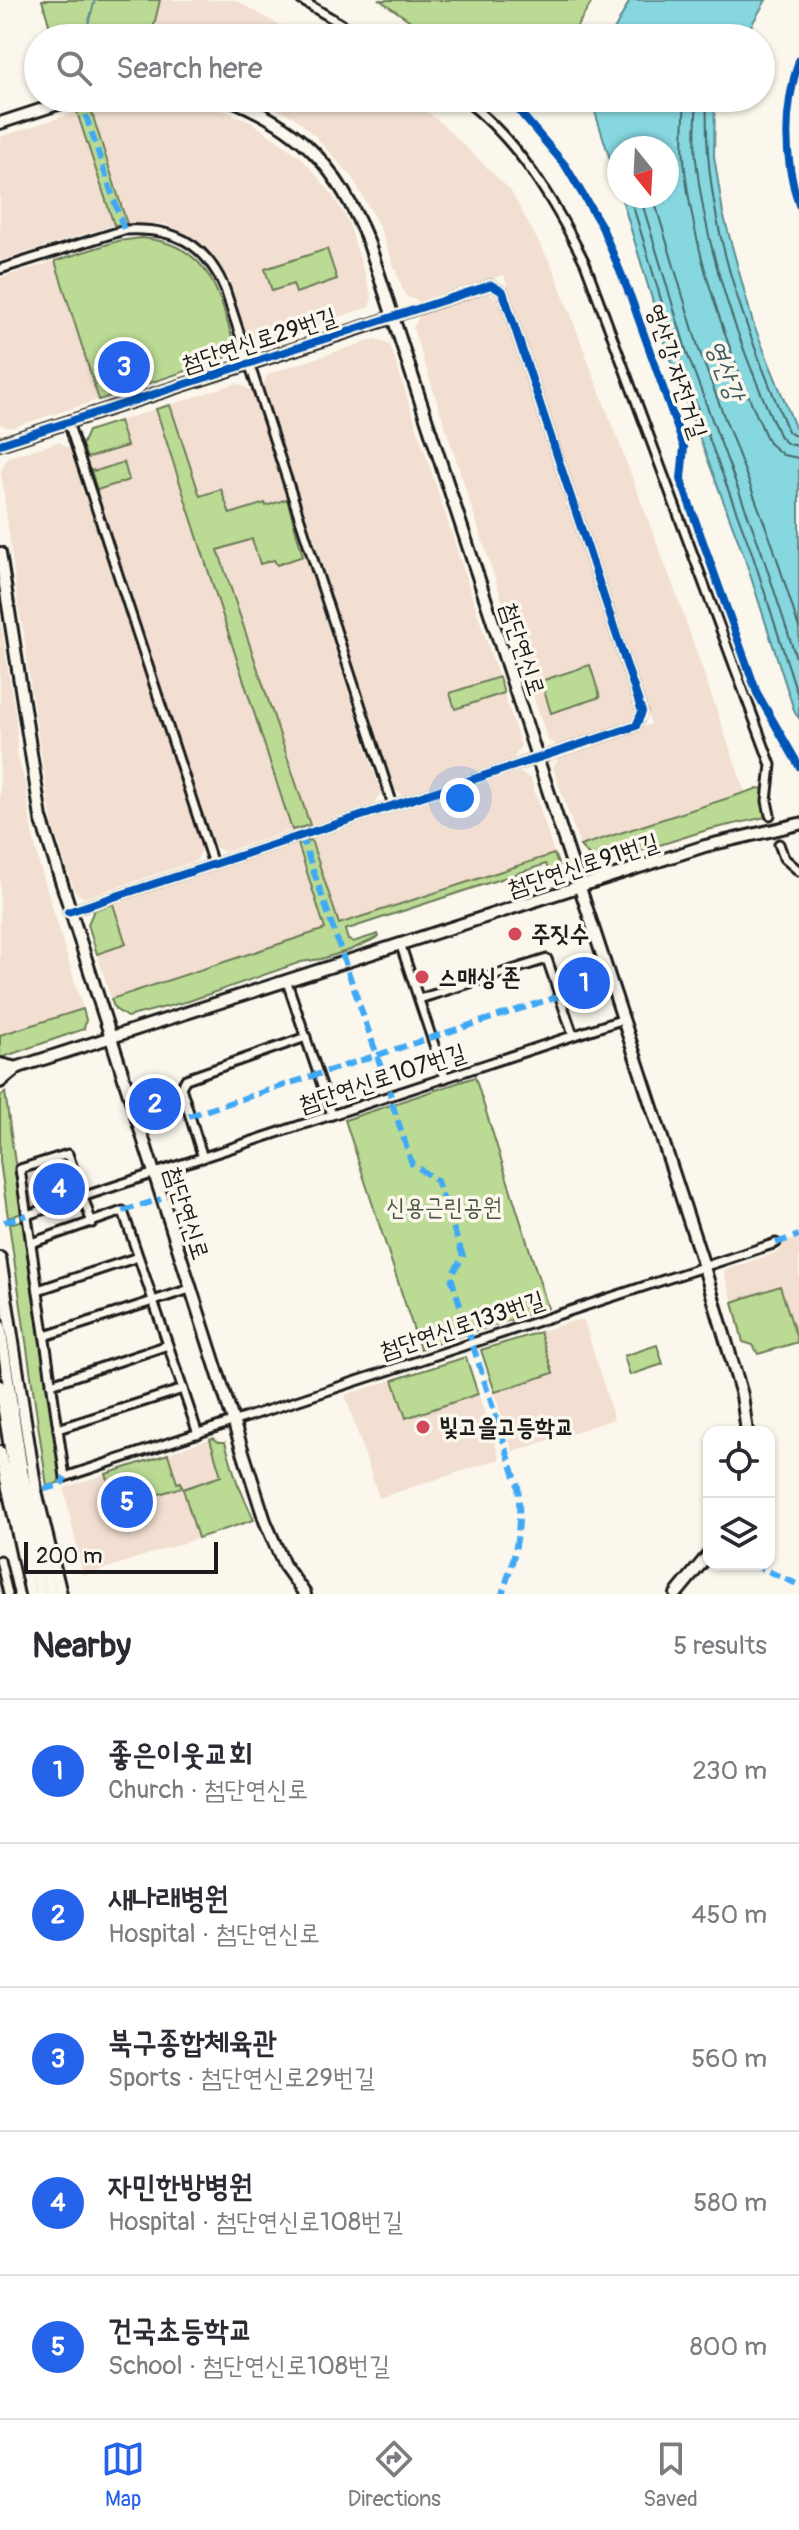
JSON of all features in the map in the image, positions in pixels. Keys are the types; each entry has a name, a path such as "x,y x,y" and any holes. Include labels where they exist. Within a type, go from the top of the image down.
{"street":[{"path":"301,0 341,24"},
{"path":"0,123 34,112"},
{"name":"첨단연신로","path":"258,112 271,118 323,161 354,207 394,317 705,1268 742,1395 746,1426"},
{"path":"476,112 534,174 585,263 771,765 767,801 770,815"},
{"path":"0,269 124,230 159,231 178,236 204,254 219,275 393,805"},
{"path":"68,912 636,726 642,712 503,292 491,285 394,317"},
{"name":"첨단연신로29번길","path":"0,444 394,317"},
{"path":"68,422 213,864"},
{"name":"첨단연신로","path":"0,553 41,818 68,912 274,1545 305,1594"},
{"name":"첨단연신로91번길","path":"0,1073 705,846 799,824"},
{"path":"779,844 784,858 799,871"},
{"path":"401,946 445,1078"},
{"path":"419,999 547,959 573,1035"},
{"path":"287,982 332,1115"},
{"name":"첨단연신로107번길","path":"27,1215 624,1019"},
{"path":"203,1158 181,1087 186,1079 306,1037"},
{"path":"0,1064 17,1068"},
{"path":"0,1082 17,1068"},
{"path":"92,1223 68,1154 20,1169 58,1429 183,1389"},
{"path":"31,1243 123,1211 198,1434"},
{"path":"705,1268 776,1243"},
{"path":"38,1290 138,1257"},
{"path":"0,1258 36,1491 61,1594"},
{"name":"첨단연신로133번길","path":"58,1429 65,1477 705,1268"},
{"path":"45,1336 190,1289"},
{"path":"0,1326 22,1471 51,1594"},
{"path":"51,1384 168,1345"},
{"path":"0,1386 15,1479 41,1594"},
{"path":"0,1452 1,1468 31,1594"},
{"path":"0,1560 8,1594"},
{"path":"676,1594 703,1561"}],"shaded area":[{"path":"161,0 235,0 277,24 155,24"},
{"path":"77,112 114,225 0,261 0,137"},
{"path":"92,112 227,112 251,122 302,158 331,193 348,221 372,297 369,307 259,344 248,338 229,279 204,246 165,224 127,224"},
{"path":"284,112 426,112 510,190 553,268 678,599 745,792 580,846 553,768 560,756 651,724 504,275 419,302 405,295 379,226 352,177 295,118"},
{"path":"55,261 99,400 10,428 0,424 0,278"},
{"path":"488,293 500,300 635,710 631,721 559,745 548,741 413,328 420,315"},
{"path":"375,339 390,345 521,746 513,759 403,795 393,789 262,387 268,374"},
{"path":"237,383 252,391 381,793 374,804 310,825 170,405"},
{"path":"156,409 292,830 225,852 213,846 82,445 88,431"},
{"path":"59,442 70,449 202,849 196,861 87,897 80,896 74,890 52,823 18,606 1,471 8,457"},
{"path":"0,617 16,719 17,753 26,786 31,827 83,1009 0,1035"},
{"path":"519,772 531,779 554,854 339,925 311,840"},
{"path":"298,844 325,929 111,999 88,924 94,910"},
{"path":"64,1161 73,1194 34,1206 31,1204 29,1172"},
{"path":"799,1238 798,1342 780,1287 733,1302 724,1273 781,1251 779,1244"},
{"path":"577,1320 584,1321 614,1419 513,1452 481,1350"},
{"name":"빛고을고등학교","path":"466,1357 500,1459 379,1498 345,1395"},
{"path":"210,1439 221,1476 183,1489 198,1538 83,1576 64,1488"}],"green space":[{"path":"42,0 160,0 154,24 49,24"},
{"path":"380,0 593,0 578,24 415,24"},
{"path":"77,112 92,112 127,224 114,225"},
{"path":"142,238 182,249 196,260 215,288 234,344 225,358 99,400 55,261 118,241"},
{"path":"327,249 337,279 296,293 293,284 272,291 265,269"},
{"path":"170,405 200,496 221,489 230,514 287,499 303,556 277,565 274,560 260,564 252,539 218,550 310,825 292,830 156,409"},
{"path":"119,421 127,446 87,458 82,445 88,431"},
{"path":"124,462 129,480 97,490 91,470"},
{"path":"590,665 600,697 551,713 541,681"},
{"path":"499,677 504,693 455,709 450,693"},
{"path":"763,789 766,817 707,830 603,863 593,860 580,846"},
{"path":"311,840 339,924 554,854 559,866 552,879 546,864 345,930 348,940 353,942 378,934 379,937 350,950 301,962 189,1001 127,1017 115,1009 111,999 325,929 298,844"},
{"path":"113,904 126,944 97,954 88,924 94,910"},
{"path":"83,1009 86,1020 84,1029 0,1058 0,1035"},
{"name":"신용근린공원","path":"475,1077 548,1308 420,1349 345,1120"},
{"path":"5,1092 22,1213 8,1218 0,1161 0,1097"},
{"path":"23,1220 61,1473 58,1483 47,1486 9,1224"},
{"path":"780,1286 798,1342 758,1354 753,1345 743,1342 733,1302"},
{"path":"540,1332 553,1373 495,1392 481,1350"},
{"path":"657,1345 663,1364 630,1375 624,1356"},
{"path":"466,1357 478,1394 406,1418 393,1380"},
{"path":"210,1439 225,1442 237,1482 254,1520 198,1538 183,1489 221,1476"},
{"path":"168,1454 177,1483 180,1482 182,1487 117,1507 106,1474"}],"water":[{"path":"630,0 766,0 752,24 617,24"},
{"name":"영산강","path":"595,112 715,112 714,156 723,213 753,323 799,437 799,718 744,556 670,359 625,208 679,208 679,136 607,136 607,150"}],"waterway":[{"path":"88,24 95,0"}],"tunnel":[{"path":"770,815 779,844"}],"marked path":[{"path":"85,112 124,230"},
{"path":"301,835 391,1096"},
{"path":"189,1116 560,996"},
{"path":"392,1103 412,1164 437,1181 463,1256 451,1277 518,1486 517,1541 502,1594"},
{"path":"123,1211 161,1199"},
{"path":"4,1222 27,1215"},
{"path":"776,1243 799,1235"},
{"path":"44,1489 61,1485 65,1477"},
{"path":"765,1570 799,1585"}],"cycle path":[{"path":"799,60 790,96 787,132 790,169 799,205"},
{"name":"영산강 자전거길","path":"520,112 565,165 602,227 684,447 683,486 757,693 799,766"},
{"path":"0,444 491,285 503,292 642,712 636,726 68,912"}],"place":[{"name":"북구종합체육관","path":"124,367"},
{"name":"주짓수","path":"515,934"},
{"name":"스매싱 존","path":"422,977"},
{"name":"좋은이웃교회","path":"584,983"},
{"name":"새나래병원","path":"155,1104"},
{"name":"자민한방병원","path":"59,1189"},
{"name":"빛고을고등학교","path":"423,1427"},
{"name":"건국초등학교","path":"127,1502"}]}
